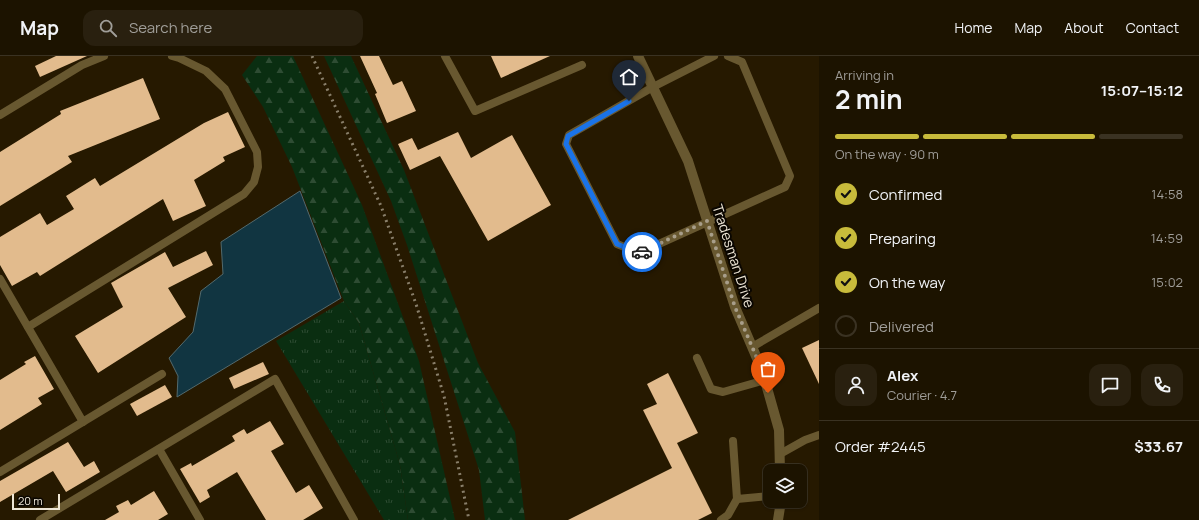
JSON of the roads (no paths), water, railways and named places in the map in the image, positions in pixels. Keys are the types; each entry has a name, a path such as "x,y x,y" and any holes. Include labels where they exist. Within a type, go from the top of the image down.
{"street":[{"name":"Tradesman Drive","path":"638,56 688,161 735,307 765,380 779,430 780,464"},
{"path":"778,520 780,508"}],"lane":[{"path":"0,115 82,65 104,56"},
{"path":"28,327 244,194 254,182 258,167 258,152 225,89 206,71 172,56"},
{"path":"445,56 475,111 582,65"},
{"path":"714,56 653,87 568,136 566,144 617,244 639,253 785,187 790,176 742,62 728,56"},
{"path":"0,279 83,422"},
{"path":"752,347 819,308"},
{"path":"697,358 711,389 723,392 765,380"},
{"path":"0,472 162,374"},
{"path":"40,520 276,379 354,520"},
{"path":"780,454 805,440 819,435"},
{"path":"721,520 728,515 737,499 733,441"},
{"path":"159,449 200,520"},
{"path":"737,499 763,497"}],"water":[{"path":"300,191 341,298 177,397 178,376 169,358 193,332 201,291 223,274 221,242"}],"railway":[{"path":"312,56 381,206 416,304 444,396 469,520"}]}
